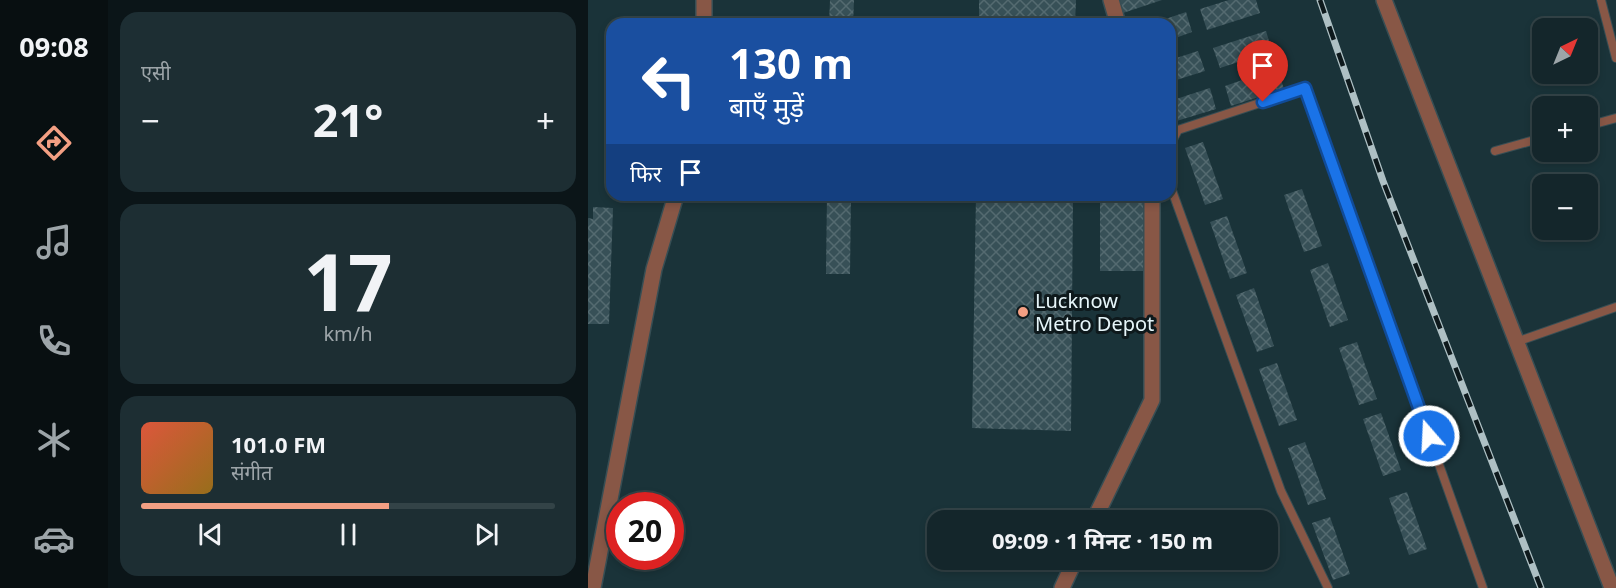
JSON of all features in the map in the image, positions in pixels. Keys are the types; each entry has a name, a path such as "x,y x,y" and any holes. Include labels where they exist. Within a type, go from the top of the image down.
{"street":[{"path":"704,0 704,18"},
{"path":"1111,0 1116,18"},
{"path":"1384,0 1612,588"},
{"path":"593,588 654,269 674,201"},
{"path":"1099,510 1152,400 1152,201"},
{"path":"1062,588 1070,570"}],"lane":[{"path":"1601,0 1612,30 1616,58"},
{"path":"1176,134 1178,130 1305,88 1483,588"},
{"path":"1598,123 1616,119"},
{"path":"1495,151 1532,141"},
{"path":"1176,201 1281,491 1328,588"},
{"path":"1515,342 1616,307"}],"building":[{"path":"830,0 854,0 853,18 829,18"},
{"path":"979,0 1076,0 1075,18 979,18"},
{"path":"1118,0 1162,0 1123,13"},
{"path":"1229,0 1256,0 1260,13 1207,30 1200,9"},
{"path":"1186,12 1192,32 1176,38 1176,18 1168,18"},
{"path":"1266,31 1272,51 1220,68 1213,48"},
{"path":"1198,51 1205,71 1176,80 1176,58"},
{"path":"1277,68 1284,89 1231,106 1225,86"},
{"path":"1210,88 1216,109 1176,121 1176,99"},
{"path":"1203,142 1223,199 1205,205 1185,148"},
{"path":"1302,189 1322,246 1304,252 1284,195"},
{"path":"827,201 851,201 850,274 826,274"},
{"name":"Lucknow Metro Depot","path":"976,201 1073,201 1071,431 972,428"},
{"path":"1100,201 1143,201 1145,271 1100,271"},
{"path":"593,207 613,208 609,324 588,324 588,218 593,219"},
{"path":"1227,216 1247,273 1230,279 1210,222"},
{"path":"1328,263 1348,320 1330,327 1310,270"},
{"path":"1254,288 1274,346 1257,352 1236,295"},
{"path":"1357,342 1377,399 1359,405 1339,348"},
{"path":"1277,363 1297,420 1279,426 1259,369"},
{"path":"1381,413 1401,470 1383,476 1363,419"},
{"path":"1305,442 1326,499 1308,505 1288,448"},
{"path":"1407,492 1427,549 1409,555 1389,498"},
{"path":"1330,517 1350,574 1333,580 1312,523"}],"railway":[{"path":"1320,0 1383,181 1541,588"}],"place":[{"name":"Lucknow Metro Depot","path":"1023,312"}],"route":[{"path":"1263,102 1305,88 1429,436"}]}
